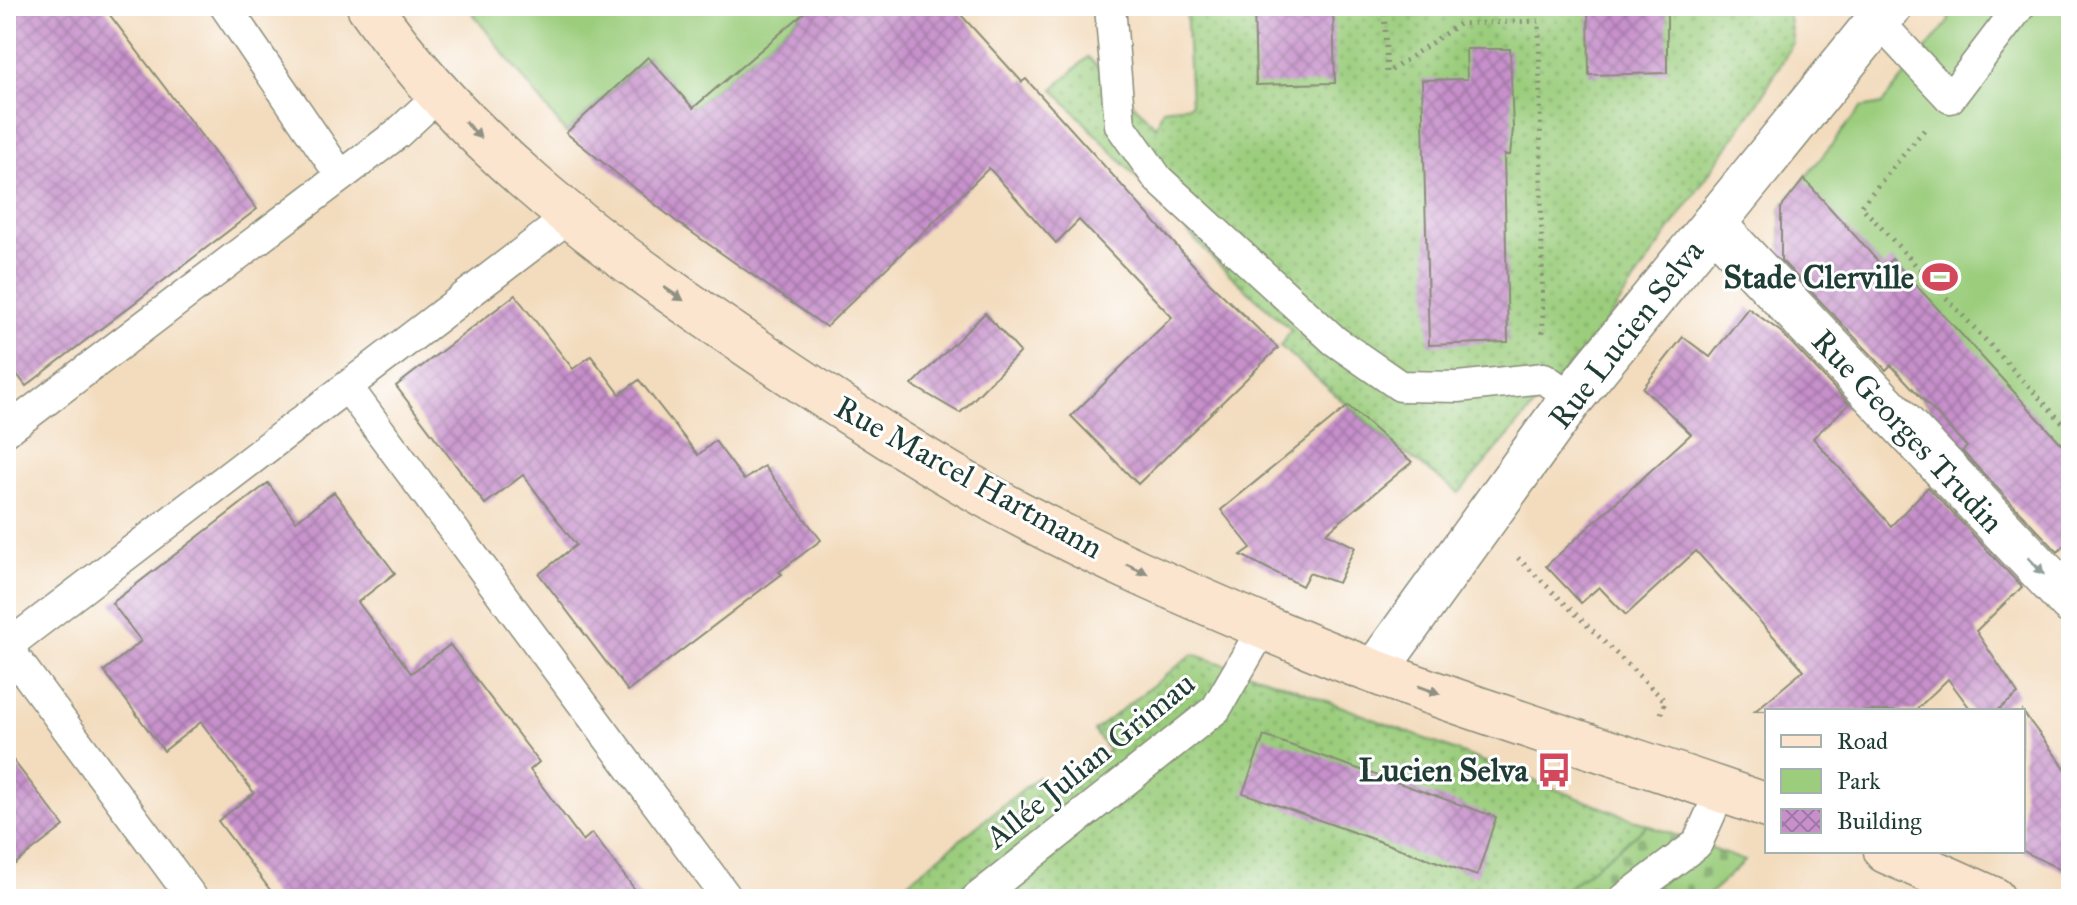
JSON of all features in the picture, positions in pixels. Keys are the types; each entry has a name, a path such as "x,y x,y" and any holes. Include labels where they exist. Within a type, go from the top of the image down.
{"main road":[{"name":"Rue Marcel Hartmann","path":"369,6 439,95 500,156 569,217 632,266 835,404 996,501 1264,626 1375,671 1558,738 1644,763 1765,805"},
{"path":"1890,853 1993,899"}],"street":[{"name":"Rue Lucien Selva","path":"1375,671 1483,524 1558,388 1713,224 1877,11"},
{"name":"Rue Georges Trudin","path":"1713,224 2071,602"}],"lane":[{"path":"225,6 341,176"},
{"path":"1110,6 1120,125 1158,179 1335,341 1400,386 1558,388"},
{"path":"1877,11 1950,98 2020,6"},
{"path":"6,431 398,133 439,95"},
{"path":"193,899 6,647 569,217"},
{"path":"348,388 728,899"},
{"name":"Allée Julian Grimau","path":"976,899 1216,709 1264,626"},
{"path":"1624,899 1697,844 1721,790"}],"path":[{"path":"1384,6 1387,73 1459,24 1539,21 1558,388"},
{"path":"1950,98 1861,206 2071,432"},
{"path":"1483,524 1665,701 1644,763"}],"green space":[{"path":"467,6 812,6 693,108 647,57 566,133"},
{"path":"1186,6 1787,6 1793,43 1760,100 1602,328 1459,493 1386,439 1280,346 1291,330 1216,262 1053,89 1088,57 1156,127 1163,109 1191,105"},
{"name":"Stade Clerville","path":"1946,6 2071,6 2071,559 1781,247 1781,208 1861,108 1882,104 1949,21"},
{"path":"1193,654 1283,684 1648,825 1553,899 887,899 1038,777 1054,796 1109,751 1094,731"},
{"path":"1648,825 1745,861 1704,899 1553,899"}],"building":[{"path":"6,6 103,6 257,209 26,386 6,360"},
{"path":"812,6 953,6 1022,82 1026,79 1209,282 1278,348 1138,484 1071,416 1172,317 1079,220 1056,243 989,168 826,327 677,222 566,133 648,57 693,108"},
{"path":"1254,6 1333,6 1335,83 1256,85"},
{"path":"1588,6 1667,6 1667,73 1589,75"},
{"path":"1466,49 1510,49 1513,129 1510,155 1504,155 1508,342 1429,345 1422,80 1467,79"},
{"path":"1804,179 1883,267 1892,259 2071,454 2071,539 2058,552 1962,451 1967,447 1891,365 1886,370 1781,260 1781,208"},
{"path":"515,295 573,369 591,356 620,394 639,380 698,455 715,441 744,480 764,466 821,540 779,572 782,574 628,691 539,574 576,545 523,475 485,504 396,386"},
{"path":"1748,308 1781,332 1849,404 1813,438 1891,526 1928,487 2022,587 1976,631 2018,694 1999,709 1970,709 1948,679 1917,709 1755,711 1804,670 1696,551 1626,615 1599,587 1581,603 1546,566 1691,434 1643,388 1683,337 1710,357"},
{"path":"985,313 1020,352 960,413 912,385"},
{"path":"1348,406 1412,462 1326,533 1355,547 1338,583 1309,573 1302,586 1241,555 1251,548 1221,510"},
{"path":"268,483 296,521 334,492 395,573 358,602 411,673 450,645 539,762 530,770 583,841 592,833 642,899 277,899 218,821 254,793 201,722 164,751 104,671 141,641 112,603"},
{"path":"2025,715 2071,776 2071,875 2025,852"},
{"path":"1264,736 1496,817 1477,876 1243,793"},
{"path":"6,751 64,826 6,871"}],"place":[{"name":"Stade Clerville","path":"1940,277"},
{"name":"Lucien Selva","path":"1554,770"}]}
